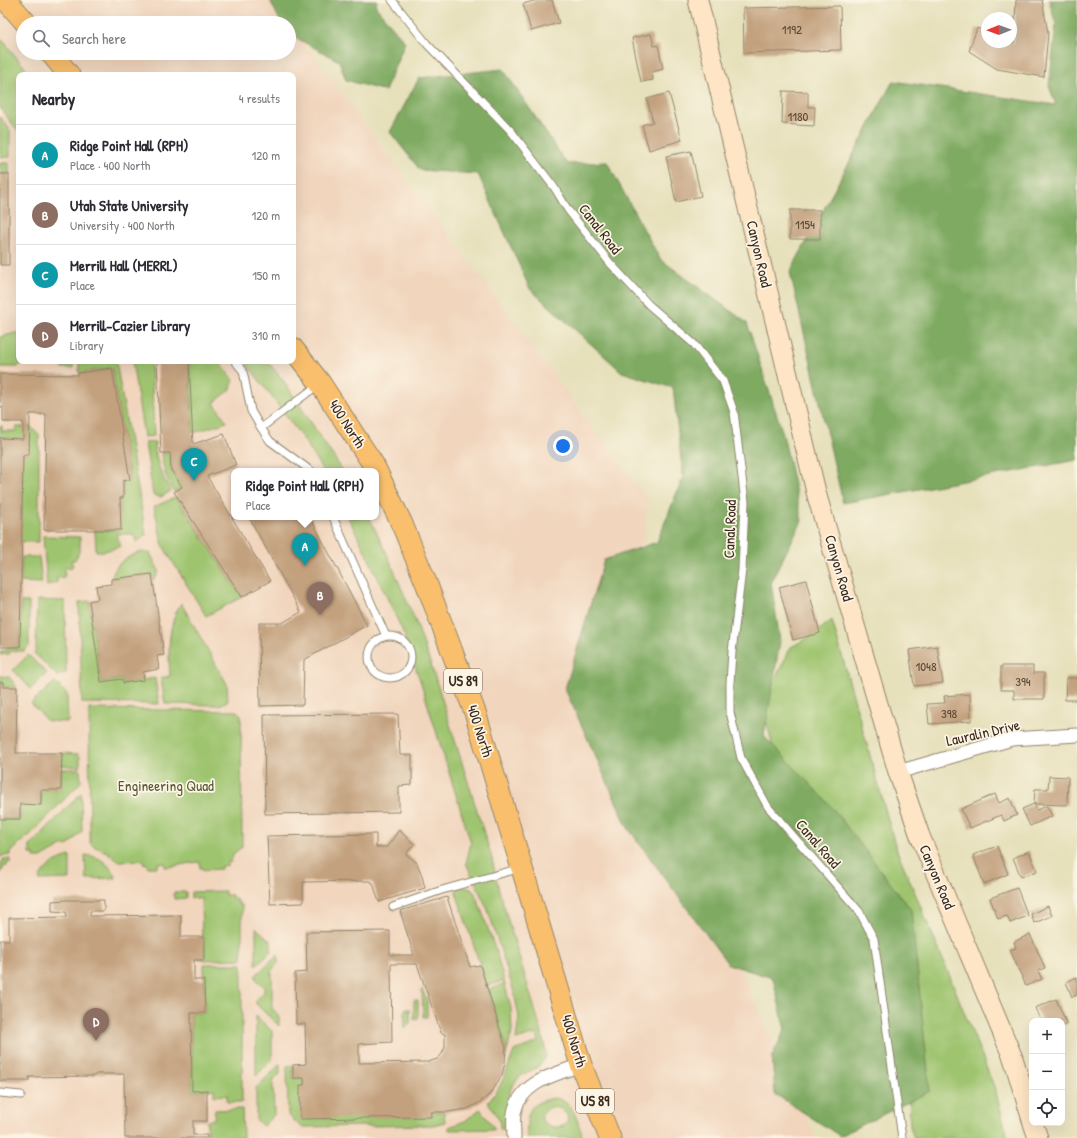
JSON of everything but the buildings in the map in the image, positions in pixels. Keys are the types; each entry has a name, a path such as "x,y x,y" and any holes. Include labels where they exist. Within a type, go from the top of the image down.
{"main road":[{"path":"6,0 20,16"},
{"path":"57,60 67,72"},
{"name":"400 North","path":"296,353 320,383 375,468"},
{"name":"400 North","path":"379,476 402,524 427,585 476,715 581,1065 610,1138"}],"street":[{"name":"Canyon Road","path":"698,0 817,496 898,772 920,836 1013,1058 1029,1110"},
{"name":"Lauralin Drive","path":"898,772 1012,739 1077,735"},
{"path":"514,1138 514,1113 520,1098 529,1088 545,1079 581,1065"},
{"path":"1034,1126 1038,1138"}],"lane":[{"name":"Canal Road","path":"392,0 427,44 511,131 554,187 568,210 610,263 649,305 694,344 724,381 734,412 745,502 742,570 732,652 730,712 741,758 768,807 859,911 874,939 902,1138"},
{"path":"237,364 243,371 251,411 261,428 270,441 307,468"},
{"path":"261,428 320,383"},
{"path":"334,520 386,636"},
{"path":"386,636 396,637 402,640 410,651 409,664 406,670 400,675 387,678 375,672 369,659 372,646 376,641 386,636"},
{"path":"393,907 442,890 523,868"},
{"path":"0,1093 21,1095"}],"shaded area":[{"path":"0,0 272,0 284,16 16,16 16,60 296,60 296,32 647,499 634,732 816,1138 0,1138"}],"green space":[{"path":"270,0 377,0 376,7 405,42 385,91 346,80 339,61 296,38 296,16 278,16"},
{"path":"1049,0 1077,0 1077,460 843,503 790,272 893,81 1056,105 1049,86 1056,25"},
{"path":"0,37 16,57 16,60 19,60 29,72 16,72 16,128 0,108"},
{"path":"503,69 567,164 607,162 660,259 747,323 783,434 802,521 771,582 780,641 764,736 830,805 911,910 930,1091 840,1136 775,1094 772,1056 785,1030 773,978 728,964 628,828 565,689 604,560 657,542 683,477 673,388 622,372 530,289 478,174 420,170 390,132 419,78"},
{"path":"0,117 10,130 10,157 0,157"},
{"path":"0,163 9,163 9,174 0,174"},
{"path":"16,333 16,364 21,364 18,367 0,367 0,337"},
{"path":"62,364 73,364 73,368 62,368"},
{"path":"79,364 117,364 146,535 137,542 133,534 116,534 121,546 105,551 96,551 95,530 120,530 120,498 123,497 123,481 130,480 112,368 79,373"},
{"path":"132,364 151,364 154,436 144,437"},
{"path":"189,364 221,364 233,380 231,389 214,403 227,422 193,433"},
{"path":"247,364 270,364 283,380 341,468 321,468 304,440"},
{"path":"0,426 2,426 2,431 16,431 16,427 31,427 39,435 39,542 21,542 23,439 0,438"},
{"path":"155,442 159,468 171,491 161,497 153,495 145,443"},
{"path":"161,453 170,453 171,470 182,487 174,492 165,474"},
{"path":"176,497 242,597 206,616 163,546 154,507"},
{"path":"350,520 370,520 387,554 417,625 435,677 491,855 499,890 542,1033 546,1054 545,1059 539,1066 520,1076 511,1088 508,1099 508,1127 504,1129 500,1129 500,1121 488,1102 501,1084 514,1051 538,1042 536,1034 516,1040 519,1017 514,992 488,910 466,863 471,843 421,683 403,632"},
{"path":"43,536 80,537 80,550 75,560 71,560 73,566 70,568 66,567 63,578 57,577 57,582 47,586"},
{"path":"140,552 150,553 159,571 156,578 153,580 152,574 111,579 121,562"},
{"path":"22,557 39,557 42,583 21,582"},
{"path":"37,600 65,601 66,673 57,676 34,653 36,651"},
{"path":"89,601 101,682 122,679 123,683 155,678 159,704 82,703 79,602"},
{"path":"21,602 29,602 29,646 24,651 12,651 9,654 0,655 0,651 8,650 9,647 20,647"},
{"path":"181,603 227,684 228,701 219,705 165,704 161,678 170,676 169,657 171,629"},
{"path":"832,620 896,848 995,1089 1008,1138 914,1138 910,1126 906,984 781,777 762,705 791,647 813,635"},
{"path":"28,655 47,673 31,689 13,670"},
{"path":"0,676 9,677 17,687 3,687 3,682 0,682"},
{"path":"55,682 67,694 68,722 47,721 31,703"},
{"name":"Engineering Quad","path":"89,709 237,711 241,716 242,847 233,854 231,862 228,862 228,865 221,866 221,869 203,870 203,868 200,868 200,862 165,867 165,863 158,863 158,867 148,867 147,864 143,863 143,860 118,861 107,852 93,846 90,843"},
{"path":"62,753 78,754 80,757 80,767 61,765"},
{"path":"61,769 80,769 81,782 30,835 10,852 10,855 0,856 0,819 20,819 20,804 41,804 41,790 61,790"},
{"path":"81,793 82,831 69,845 62,846 41,858 34,858 34,854 30,854 30,846"},
{"path":"85,855 100,859 108,865 116,878 86,879"},
{"path":"70,856 70,879 39,880 41,875 48,867 60,859"},
{"path":"3,859 11,859 11,862 7,863 7,866 3,867 0,874 0,863 3,862"},
{"path":"464,887 471,889 474,892 480,906 496,951 511,1008 512,1031 505,1060 506,1048 488,990 504,984 503,981 487,986 456,892 457,889"},
{"path":"225,891 225,895 232,895 232,898 236,899 236,902 239,902 239,905 242,905 242,959 204,960 201,898 191,898 191,892"},
{"path":"174,892 186,892 186,898 174,899"},
{"path":"256,928 271,941 271,951 256,965"},
{"path":"278,954 278,963 272,970 272,1008 279,1016 279,1026 256,1004 256,1000 264,992 264,987 256,979 256,975"},
{"path":"204,964 242,964 242,1102 227,1102 227,1095 214,1096 214,1089 192,1091 191,1013 205,1013"},
{"path":"422,989 427,1001 427,1017 423,1017"},
{"path":"414,1000 418,1000 418,1018 414,1020"},
{"path":"405,1009 410,1009 410,1023 405,1028"},
{"path":"256,1016 272,1031 272,1060 256,1076"},
{"path":"280,1064 280,1074 273,1081 274,1115 263,1126 256,1120 256,1088"},
{"path":"293,1065 293,1078 304,1078 304,1085 431,1117 431,1112 444,1112 445,1122 433,1125 301,1127 288,1115 287,1066"},
{"path":"555,1098 562,1100 571,1108 577,1119 583,1138 527,1138 527,1122 530,1110 539,1102","holes":["551,1107 560,1108 567,1115 567,1122 563,1126 557,1127 550,1126 545,1123 542,1119 543,1113"]},
{"path":"242,1109 243,1138 207,1138 207,1121 214,1119 215,1110"},
{"path":"480,1109 495,1129 449,1130 449,1127 465,1121"}],"place":[{"name":"Merrill Hall (MERRL)","path":"194,481"},
{"name":"Ridge Point Hall (RPH)","path":"305,566"},
{"name":"Utah State University","path":"320,615"},
{"name":"Merrill-Cazier Library","path":"96,1041"}]}
